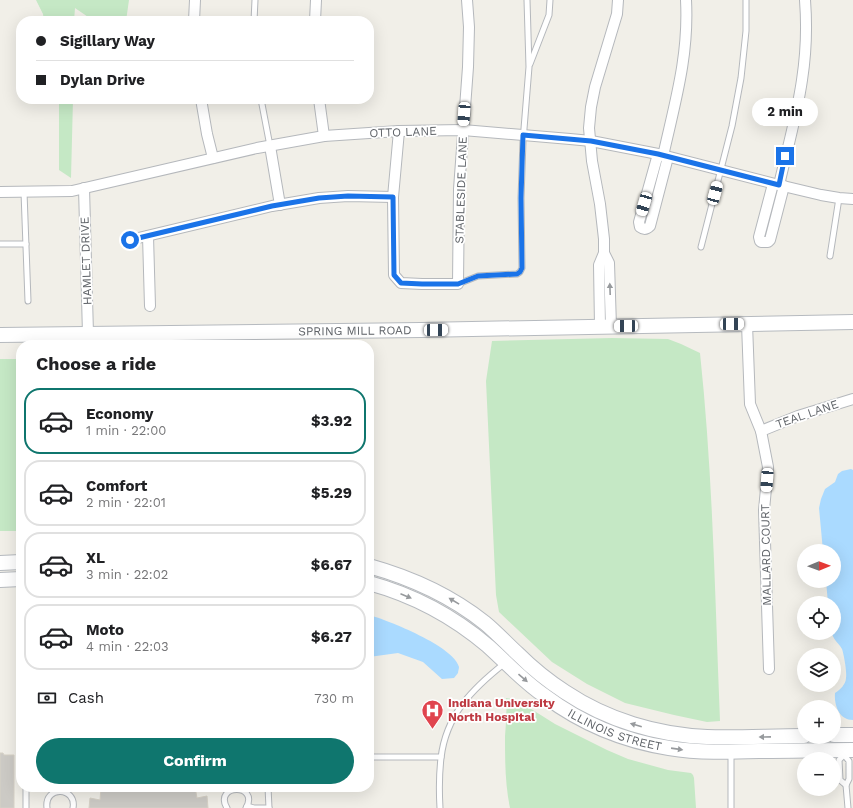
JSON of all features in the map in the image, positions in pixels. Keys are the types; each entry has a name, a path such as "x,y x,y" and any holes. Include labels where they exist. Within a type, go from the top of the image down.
{"street":[{"path":"194,16 195,0"},
{"path":"315,16 316,0"},
{"name":"STABLESIDE LANE","path":"458,284 459,189 468,67 467,0"},
{"path":"606,326 599,265 604,253 604,239 600,204 592,161 589,128 595,87 617,14 618,0"},
{"path":"663,156 652,174 639,222 640,227 643,229 647,229 650,226 661,184 663,156 678,93 684,57 686,37 686,0"},
{"path":"778,185 767,208 759,237 761,242 768,242 772,234 776,218 778,185 798,105 805,50 805,0"},
{"path":"202,104 213,158"},
{"path":"321,104 324,136"},
{"name":"OTTO LANE","path":"0,192 72,191 213,158 324,136 399,131 463,130 591,141 663,156 821,195 853,199"},
{"path":"399,131 393,197 394,275 401,283 458,284"},
{"path":"270,146 280,205"},
{"name":"HAMLET DRIVE","path":"84,188 88,334"},
{"path":"130,240 280,205 319,198 348,196 393,197"},
{"path":"148,236 150,306"},
{"name":"SPRING MILL ROAD","path":"0,335 421,330 853,322"},
{"name":"MALLARD COURT","path":"747,324 750,404 761,431 768,467 764,510 769,669"},
{"name":"TEAL LANE","path":"761,431 798,416 853,399"},
{"path":"0,563 16,562"},
{"name":"ILLINOIS STREET","path":"374,567 421,584 461,606 486,624 541,675 565,693 605,714 633,724 677,734 706,737 797,736"},
{"path":"0,580 16,579"},
{"name":"ILLINOIS STREET","path":"374,585 398,592 438,612 476,637 532,686 557,704 583,720 610,732 669,748 699,751 847,751"}],"lane":[{"path":"254,16 255,0"},
{"path":"458,284 478,276 517,274 522,268 521,198 523,135 529,67 527,0"},
{"path":"529,67 549,15 550,0"},
{"path":"701,247 732,126 741,78 746,31 746,0"},
{"path":"263,104 270,146"},
{"path":"652,174 661,184"},
{"path":"24,192 28,302"},
{"path":"830,256 839,198"},
{"path":"644,204 654,213"},
{"path":"767,208 776,218"},
{"path":"0,244 26,244"},
{"path":"440,808 439,775 446,733 463,702 478,686 506,663"},
{"path":"844,735 849,761 849,780 846,785 848,808"},
{"path":"846,785 840,780 840,760 847,751"},
{"path":"730,752 731,808"},
{"path":"374,757 441,756"},
{"path":"26,792 26,808"},
{"path":"47,808 48,798 54,792"},
{"path":"65,792 71,796 73,800 73,808"},
{"path":"227,808 225,802 229,792"},
{"path":"244,792 248,799 246,807 269,808 268,792"}],"green space":[{"path":"36,0 129,0 127,16 87,16 75,8 74,16 43,16"},
{"path":"59,104 73,104 71,178 59,170"},
{"path":"612,338 668,339 700,353 711,491 720,721 707,722 625,703 587,684 552,662 499,612 496,595 486,381 492,341"},
{"path":"0,359 16,359 16,531 0,531"},
{"path":"506,698 517,700 555,724 628,759 668,770 691,773 694,778 696,808 510,808 505,763"}],"water":[{"path":"853,470 853,720 841,715 841,700 835,700 835,693 841,692 846,678 842,649 835,640 841,640 841,596 827,596 827,588 841,588 841,544 822,544 819,508 825,489 835,482 838,474 842,471"},
{"path":"374,617 391,622 420,635 446,651 455,659 459,667 458,673 454,678 442,679 423,662 398,653 374,656"}],"building":[{"path":"0,753 3,753 4,755 14,755 14,808 0,808"},
{"path":"101,792 196,792 197,798 207,796 208,808 89,808 90,798 100,800"}],"place":[{"name":"Indiana University North Hospital","path":"433,730"}],"route":[{"path":"130,240 272,206 319,198 348,196 393,197 394,275 401,283 458,284 478,276 517,274 522,268 521,198 523,135 591,141 658,154 779,185 785,156"}]}
